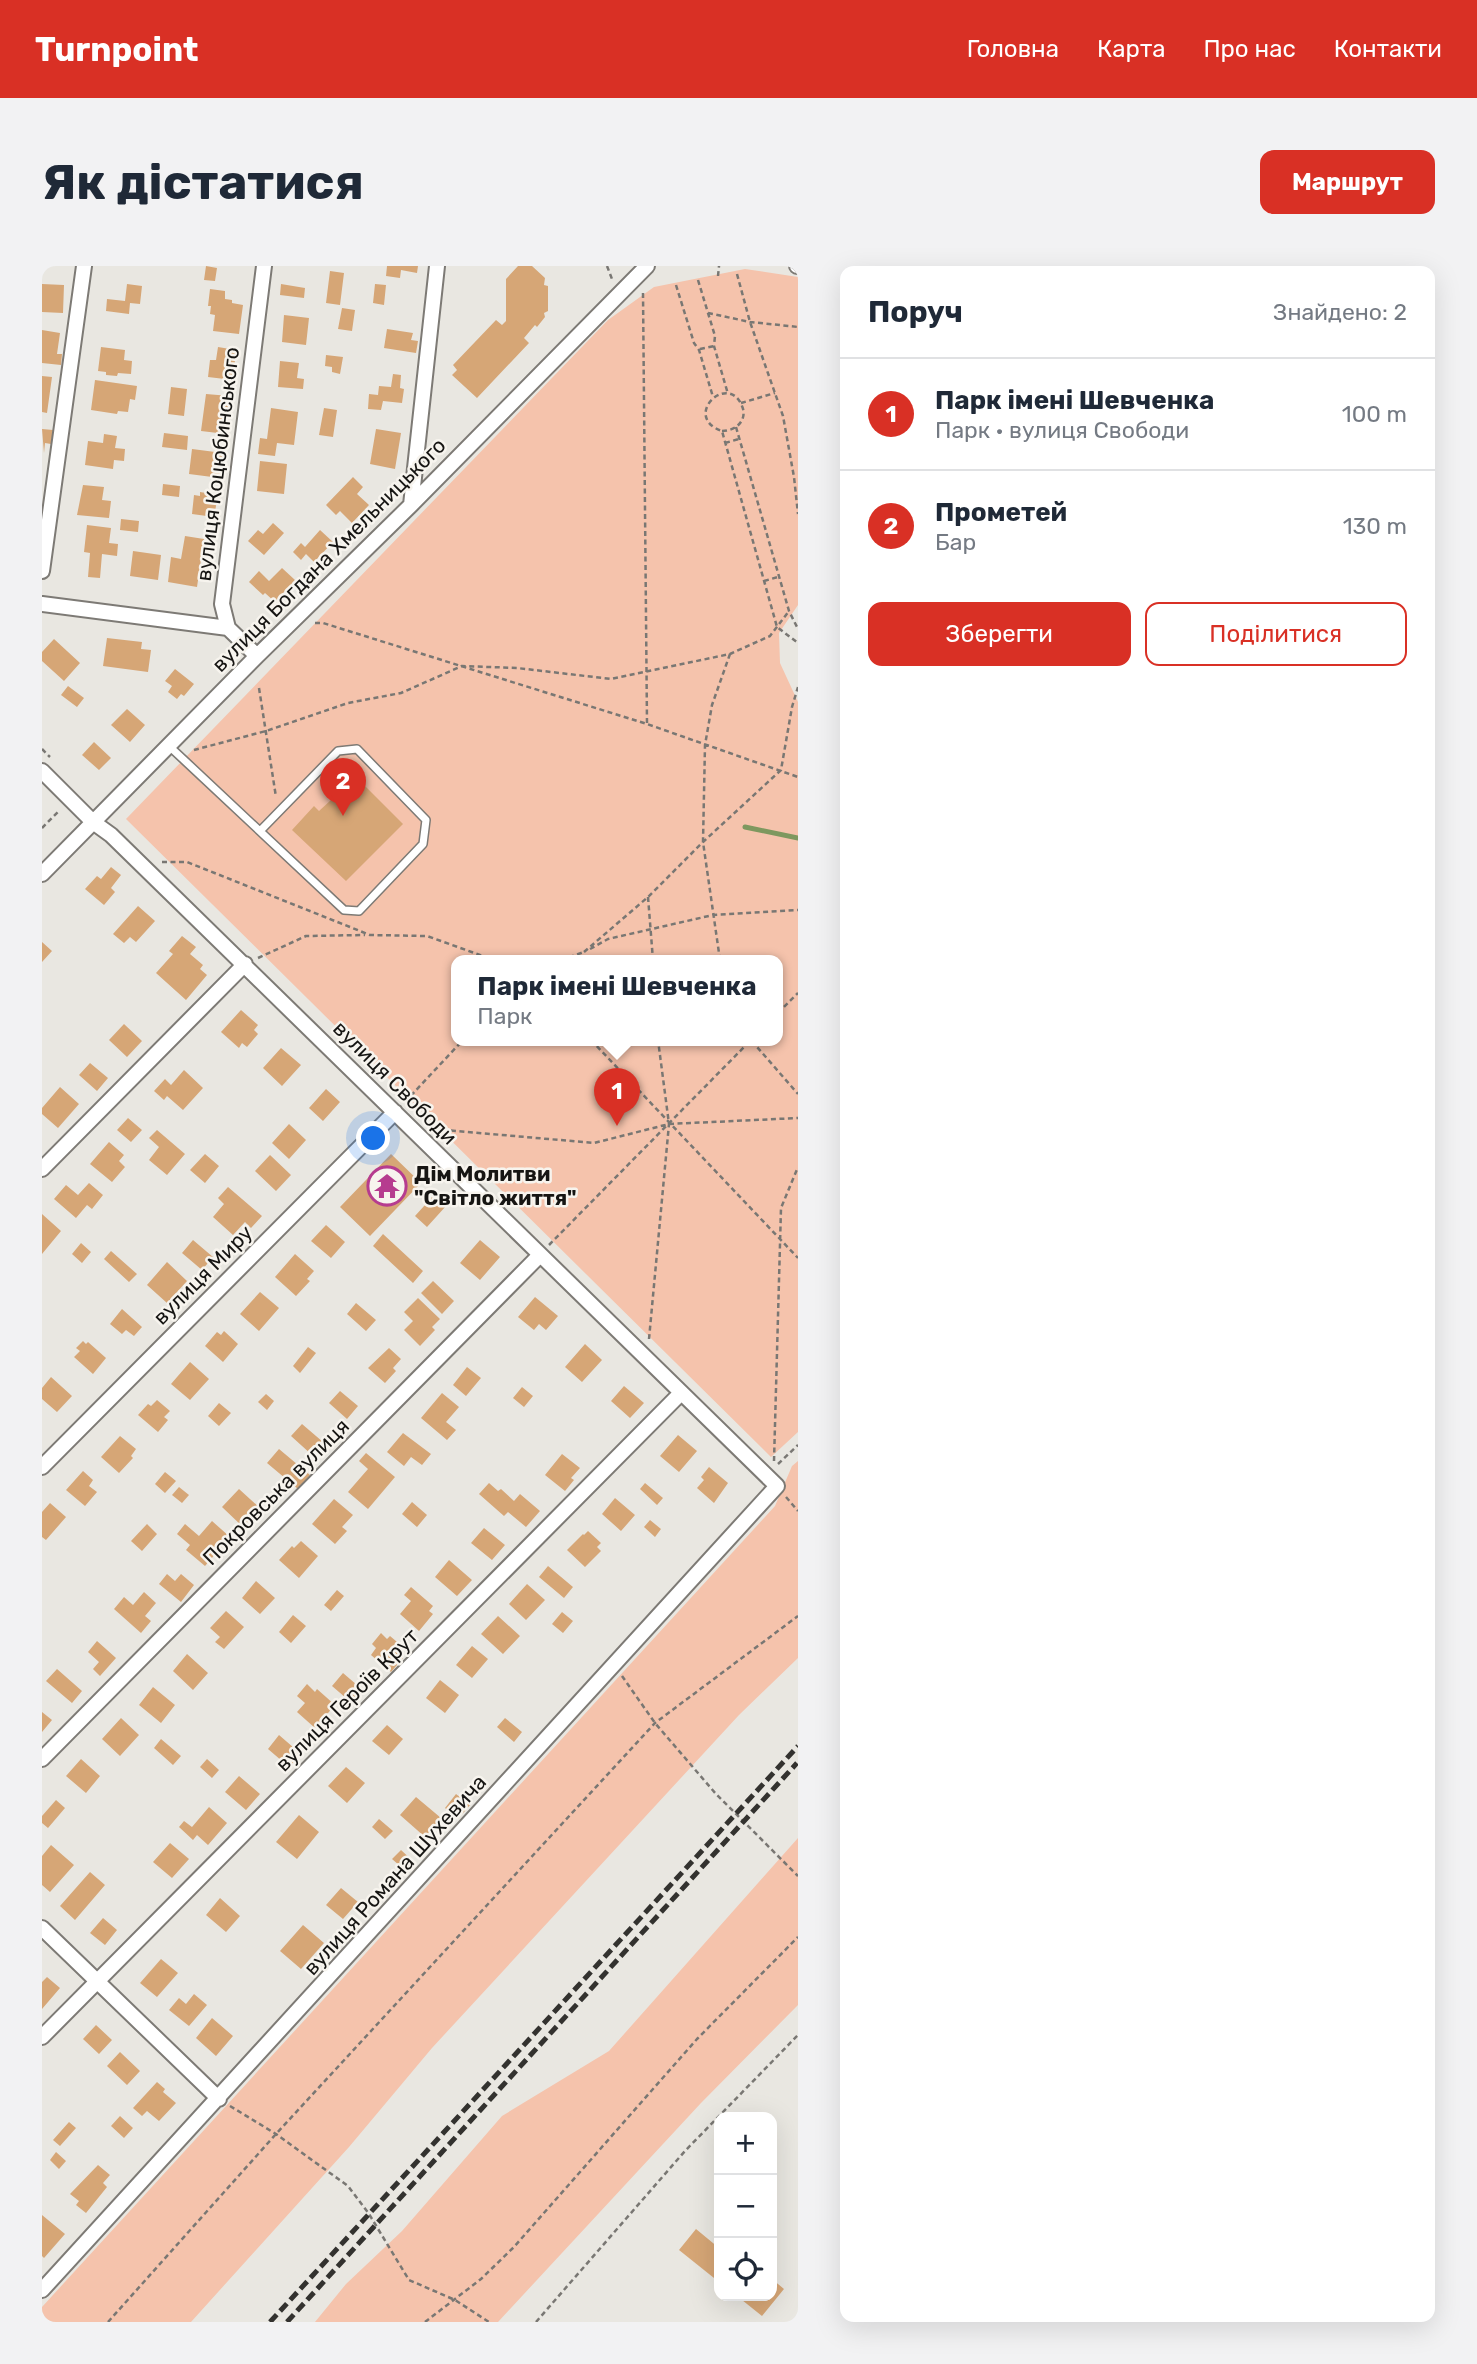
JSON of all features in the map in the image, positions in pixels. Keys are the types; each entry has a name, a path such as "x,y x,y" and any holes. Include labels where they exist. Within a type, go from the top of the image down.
{"street":[{"path":"42,571 84,266"},
{"name":"вулиця Коцюбинського","path":"228,628 222,604 264,266"},
{"path":"411,505 437,266"},
{"name":"вулиця Богдана Хмельницького","path":"43,873 647,266"},
{"path":"42,604 228,628 257,656"},
{"name":"вулиця Свободи","path":"42,771 245,964 777,1486"},
{"path":"42,1169 245,964"},
{"name":"вулиця Миру","path":"42,1467 395,1112"},
{"name":"Покровська вулиця","path":"42,1759 540,1255"},
{"name":"вулиця Героїв Крут","path":"42,2037 681,1393"},
{"name":"вулиця Романа Шухевича","path":"42,2290 777,1486"},
{"path":"42,1928 219,2099"}],"lane":[{"path":"169,746 260,831 344,909 359,911 424,845 426,820 357,749 338,751 260,831"}],"path":[{"path":"718,276 719,266"},
{"path":"737,274 750,322 783,416 798,514"},
{"path":"698,280 715,336 714,346 728,394"},
{"path":"676,285 713,397"},
{"path":"643,293 647,724"},
{"path":"708,313 750,322 798,327"},
{"path":"699,350 714,346"},
{"path":"741,403 775,393"},
{"path":"728,394 741,403 744,414 736,427 722,431 711,426 706,408 713,397 728,394"},
{"path":"736,427 789,611 798,629"},
{"path":"722,431 778,628 798,643"},
{"path":"725,443 740,439"},
{"path":"764,581 779,577"},
{"path":"194,750 266,731 348,703 401,693 462,666 517,668 611,679 730,654 769,636 789,611"},
{"path":"287,625 323,623 647,724 798,777"},
{"path":"719,955 703,842 705,745 712,705 730,654"},
{"path":"584,952 648,897 780,770 798,687"},
{"path":"259,688 278,811"},
{"path":"138,861 187,862 370,935"},
{"path":"648,897 653,955"},
{"path":"575,955 608,939 713,915 798,910"},
{"path":"245,964 306,936 427,936 480,955"},
{"path":"783,1008 798,993"},
{"path":"395,1112 457,1046"},
{"path":"597,1046 798,1258"},
{"path":"647,1360 669,1124 659,1046"},
{"path":"540,1255 745,1046"},
{"path":"756,1046 798,1094"},
{"path":"410,1127 594,1143 669,1124 798,1118"},
{"path":"798,1167 781,1208 774,1468 798,1445"},
{"path":"108,2322 276,2134 654,1723 798,1616"},
{"path":"614,1665 654,1723 716,1794 798,1876"},
{"path":"425,2322 481,2279 514,2246 698,2039 798,1937"},
{"path":"536,2322 685,2151 798,2035"},
{"path":"219,2099 276,2134 348,2186 369,2214 409,2280 455,2300 489,2322"}],"shaded area":[{"path":"745,269 798,277 798,605 779,633 780,663 798,702 798,1432 771,1457 126,819 608,320 654,287"},
{"path":"798,1461 798,1658 739,1715 432,2048 349,2147 191,2322 42,2322 42,2307 775,1506 792,1466"},
{"path":"798,1838 798,2005 701,2103 498,2322 315,2322 346,2284 402,2231 502,2116 609,2051"}],"building":[{"path":"206,266 217,268 215,281 204,280"},
{"path":"387,266 418,266 417,273 401,270 400,278 386,276"},
{"path":"518,266 532,266 545,278 544,285 548,286 548,311 544,313 545,317 537,327 535,325 524,338 529,343 477,398 452,375 457,370 453,365 496,320 502,325 506,321 506,279"},
{"path":"330,271 344,273 340,305 326,303"},
{"path":"42,284 64,285 63,313 42,312"},
{"path":"127,284 142,286 140,304 130,303 129,314 106,311 107,299 125,301"},
{"path":"281,284 305,288 304,298 280,295"},
{"path":"375,284 386,285 384,305 373,303"},
{"path":"210,289 225,291 225,299 243,305 239,334 213,331 215,315 210,314 211,306 208,306"},
{"path":"342,308 355,310 352,331 338,329"},
{"path":"284,315 309,318 306,345 282,342"},
{"path":"387,329 413,333 411,340 418,341 416,353 384,348"},
{"path":"42,330 60,333 57,354 62,354 61,365 42,363"},
{"path":"101,347 125,350 124,360 132,361 131,374 106,375 106,372 98,371"},
{"path":"218,347 236,350 233,380 208,377 210,360 216,360"},
{"path":"326,355 343,357 340,374 332,372 332,367 325,366"},
{"path":"280,361 299,363 297,378 304,379 303,389 278,387"},
{"path":"393,374 401,375 400,388 404,389 402,403 383,401 381,410 368,409 369,394 378,395 379,386 391,387"},
{"path":"42,376 52,377 47,413 42,412"},
{"path":"95,380 137,386 135,400 130,399 128,412 118,411 117,414 91,410"},
{"path":"171,387 187,389 184,416 168,414"},
{"path":"206,394 230,396 226,434 201,431"},
{"path":"271,408 298,412 294,445 277,443 275,456 258,454 260,438 267,439"},
{"path":"324,408 337,410 333,437 319,435"},
{"path":"42,429 53,430 51,444 45,443 44,453"},
{"path":"376,429 401,433 395,469 370,464"},
{"path":"164,433 188,436 187,450 162,447"},
{"path":"104,434 117,436 115,448 125,449 124,461 114,460 113,469 85,465 88,441 103,443"},
{"path":"192,449 223,453 220,478 189,474"},
{"path":"260,461 287,464 284,494 257,491"},
{"path":"353,477 363,487 357,494 369,505 352,523 340,511 336,515 326,505"},
{"path":"163,484 180,486 179,497 162,495"},
{"path":"83,485 104,487 102,500 111,501 109,518 77,515"},
{"path":"200,492 218,495 214,517 192,514 194,495 200,496"},
{"path":"121,519 139,521 138,532 120,530"},
{"path":"273,523 284,533 264,555 248,541 258,530 263,534"},
{"path":"87,525 111,528 109,543 118,544 117,556 102,554 100,578 88,577 90,553 84,552"},
{"path":"320,530 333,542 314,562 306,554 301,560 293,552 301,543 305,547"},
{"path":"185,536 204,539 197,587 168,582 171,557 181,559"},
{"path":"133,551 161,555 158,580 130,576"},
{"path":"282,568 295,580 275,602 249,582 259,571 269,581"},
{"path":"107,638 142,642 141,649 151,650 148,672 103,666"},
{"path":"54,639 80,663 64,681 42,661 42,652"},
{"path":"175,669 194,684 184,696 181,694 177,699 168,692 172,686 165,681"},
{"path":"68,686 84,698 77,707 61,695"},
{"path":"127,709 145,725 130,742 111,725"},
{"path":"94,742 111,758 99,770 82,755"},
{"path":"349,770 403,824 346,881 292,830 314,806 319,811 331,800 326,795"},
{"path":"111,867 121,875 111,888 115,892 104,905 85,889 97,876 101,879"},
{"path":"138,906 155,921 136,942 130,937 124,943 113,934"},
{"path":"182,936 196,947 190,954 203,965 200,969 207,975 186,1000 156,973 173,954 169,951"},
{"path":"42,942 52,951 42,962"},
{"path":"241,1010 258,1025 254,1030 258,1034 247,1047 242,1043 239,1048 221,1032"},
{"path":"124,1024 142,1041 127,1057 109,1040"},
{"path":"281,1048 301,1065 282,1086 263,1068"},
{"path":"90,1063 108,1078 97,1091 79,1075"},
{"path":"184,1070 203,1088 183,1110 167,1096 164,1100 154,1091 165,1079 171,1085"},
{"path":"60,1087 79,1104 58,1128 42,1114 42,1108"},
{"path":"326,1089 340,1102 323,1121 309,1108"},
{"path":"128,1118 142,1130 131,1142 117,1130"},
{"path":"289,1124 306,1140 289,1159 272,1143"},
{"path":"157,1130 185,1154 167,1175 149,1160 159,1147 149,1138"},
{"path":"109,1142 124,1155 119,1161 125,1167 112,1182 90,1164"},
{"path":"205,1154 219,1166 205,1183 190,1170"},
{"path":"391,1154 421,1183 370,1236 340,1207"},
{"path":"270,1155 291,1175 276,1191 255,1171"},
{"path":"89,1183 103,1195 92,1209 87,1205 76,1218 54,1199 66,1185 78,1195"},
{"path":"228,1187 262,1216 251,1228 245,1222 233,1235 213,1217 224,1204 218,1198"},
{"path":"434,1195 446,1206 427,1227 415,1216"},
{"path":"42,1214 61,1231 42,1254"},
{"path":"326,1225 345,1242 331,1258 311,1241"},
{"path":"383,1234 423,1271 413,1283 373,1246"},
{"path":"193,1240 213,1257 202,1270 182,1253"},
{"path":"480,1240 500,1257 480,1280 460,1263"},
{"path":"81,1243 91,1252 82,1263 72,1254"},
{"path":"111,1251 137,1274 129,1282 104,1259"},
{"path":"295,1254 314,1271 307,1279 310,1281 296,1296 275,1277"},
{"path":"167,1262 187,1281 167,1303 147,1285"},
{"path":"433,1281 454,1301 442,1314 421,1293"},
{"path":"260,1292 279,1308 259,1331 240,1314"},
{"path":"535,1297 558,1316 546,1330 539,1324 534,1330 518,1317"},
{"path":"418,1298 440,1319 432,1327 435,1330 420,1346 404,1330 413,1321 404,1312"},
{"path":"356,1303 376,1320 366,1331 347,1314"},
{"path":"122,1309 142,1327 134,1336 126,1330 122,1334 110,1324"},
{"path":"224,1331 238,1344 223,1362 205,1346 217,1332 221,1335"},
{"path":"83,1341 86,1344 88,1342 106,1358 93,1374 74,1357 80,1351 76,1348"},
{"path":"585,1344 602,1360 582,1382 565,1367"},
{"path":"308,1347 316,1353 300,1373 293,1366"},
{"path":"389,1348 401,1359 393,1368 396,1371 385,1383 368,1368"},
{"path":"190,1362 209,1379 190,1400 171,1384"},
{"path":"467,1367 481,1378 466,1396 453,1385"},
{"path":"51,1377 72,1396 57,1412 42,1399 42,1388"},
{"path":"624,1386 644,1403 630,1418 611,1401"},
{"path":"522,1387 533,1396 524,1407 513,1398"},
{"path":"340,1391 358,1406 347,1419 329,1403"},
{"path":"442,1393 459,1407 446,1422 456,1430 447,1440 421,1418"},
{"path":"266,1394 274,1401 267,1410 258,1402"},
{"path":"157,1400 170,1411 164,1417 168,1420 158,1432 138,1415 148,1404 151,1406"},
{"path":"219,1403 231,1413 219,1426 208,1416"},
{"path":"302,1424 323,1442 312,1455 291,1436"},
{"path":"403,1433 431,1454 422,1465 411,1457 404,1466 387,1452"},
{"path":"678,1435 697,1451 679,1472 660,1456"},
{"path":"120,1436 136,1449 131,1456 133,1458 119,1473 101,1457"},
{"path":"279,1449 310,1475 298,1489 267,1463"},
{"path":"366,1453 395,1477 368,1509 348,1492 368,1469 359,1461"},
{"path":"562,1454 580,1468 565,1491 545,1475"},
{"path":"709,1467 728,1483 714,1503 697,1488 704,1480 701,1477"},
{"path":"83,1471 93,1480 89,1486 97,1492 85,1506 66,1490"},
{"path":"165,1472 176,1481 165,1493 155,1484"},
{"path":"489,1483 498,1491 501,1489 514,1501 520,1494 540,1511 526,1527 508,1512 504,1516 479,1494"},
{"path":"645,1483 663,1498 657,1505 640,1489"},
{"path":"179,1487 189,1495 182,1503 172,1495"},
{"path":"239,1489 260,1508 243,1527 222,1507"},
{"path":"615,1498 635,1515 621,1531 602,1514"},
{"path":"334,1499 353,1515 342,1527 347,1531 335,1544 312,1524"},
{"path":"412,1502 427,1515 417,1527 402,1514"},
{"path":"50,1503 66,1517 46,1540 42,1537 42,1512"},
{"path":"650,1520 661,1529 655,1537 644,1527"},
{"path":"212,1521 230,1537 205,1566 186,1550 190,1545 177,1534 185,1524 199,1536"},
{"path":"147,1524 157,1534 142,1551 131,1541"},
{"path":"484,1528 505,1545 492,1560 471,1543"},
{"path":"588,1531 601,1543 597,1547 601,1551 585,1567 567,1550"},
{"path":"301,1541 318,1556 299,1578 279,1560"},
{"path":"449,1560 472,1580 457,1596 435,1577"},
{"path":"548,1566 573,1587 564,1598 539,1577"},
{"path":"167,1574 175,1581 181,1574 194,1585 181,1602 159,1584"},
{"path":"256,1581 275,1598 260,1614 242,1598"},
{"path":"527,1584 545,1600 526,1620 509,1604"},
{"path":"411,1587 433,1606 429,1611 433,1614 419,1631 400,1614 411,1601 404,1595"},
{"path":"337,1590 344,1596 331,1611 324,1605"},
{"path":"144,1592 156,1603 145,1616 151,1621 141,1633 114,1609 124,1597 133,1605"},
{"path":"226,1611 244,1627 224,1649 215,1642 220,1637 210,1628"},
{"path":"562,1612 573,1621 563,1633 552,1624"},
{"path":"293,1615 306,1626 291,1643 279,1632"},
{"path":"498,1616 520,1636 503,1654 481,1634"},
{"path":"381,1633 387,1639 390,1636 403,1647 398,1653 403,1658 391,1672 371,1655 376,1648 372,1644"},
{"path":"97,1641 116,1658 100,1676 93,1669 99,1662 88,1652"},
{"path":"472,1646 488,1659 472,1678 456,1665"},
{"path":"187,1654 208,1673 193,1690 173,1671"},
{"path":"57,1669 82,1691 72,1703 46,1681"},
{"path":"343,1673 364,1691 353,1704 332,1686"},
{"path":"440,1680 459,1695 445,1713 426,1698"},
{"path":"307,1684 335,1705 315,1728 297,1712 305,1703 297,1696"},
{"path":"153,1687 175,1705 161,1723 139,1705"},
{"path":"42,1712 52,1720 42,1732"},
{"path":"121,1718 139,1735 120,1756 102,1739"},
{"path":"505,1718 522,1732 514,1742 497,1727"},
{"path":"387,1725 403,1739 389,1755 372,1741"},
{"path":"279,1735 301,1754 289,1767 268,1749"},
{"path":"161,1739 181,1756 173,1765 154,1748"},
{"path":"81,1759 100,1776 86,1793 66,1776"},
{"path":"207,1759 219,1770 212,1778 200,1767"},
{"path":"346,1767 365,1783 347,1803 328,1786"},
{"path":"239,1776 260,1794 246,1810 225,1792"},
{"path":"456,1794 470,1805 458,1819 445,1808"},
{"path":"416,1797 441,1818 425,1837 400,1815"},
{"path":"56,1800 65,1808 48,1828 42,1823 42,1816"},
{"path":"209,1807 227,1823 208,1845 197,1835 193,1840 179,1827 184,1821 192,1827"},
{"path":"299,1815 319,1832 297,1859 276,1842"},
{"path":"379,1819 393,1831 385,1839 372,1827"},
{"path":"170,1843 189,1859 172,1878 153,1862"},
{"path":"51,1845 74,1865 50,1892 42,1885 42,1856"},
{"path":"401,1850 415,1863 407,1872 392,1859"},
{"path":"90,1872 105,1885 75,1920 60,1906"},
{"path":"341,1888 358,1902 343,1919 326,1905"},
{"path":"220,1898 240,1916 226,1932 206,1915"},
{"path":"103,1918 117,1930 105,1945 90,1933"},
{"path":"303,1925 324,1943 301,1969 280,1951"},
{"path":"161,1959 178,1973 157,1997 140,1983"},
{"path":"47,1977 60,1988 42,2009 42,1982"},
{"path":"194,1994 207,2005 189,2026 169,2010 179,1998 186,2004"},
{"path":"212,2018 233,2036 216,2056 196,2038"},
{"path":"96,2025 112,2040 99,2054 83,2039"},
{"path":"120,2052 140,2071 127,2085 107,2066"},
{"path":"157,2082 165,2089 163,2092 176,2103 159,2121 147,2111 142,2116 133,2108"},
{"path":"120,2116 133,2128 124,2138 111,2126"},
{"path":"69,2122 76,2128 60,2146 53,2140"},
{"path":"56,2152 66,2161 59,2169 50,2160"},
{"path":"98,2165 110,2175 103,2183 107,2187 86,2213 76,2205 79,2201 70,2194"},
{"path":"42,2215 65,2234 44,2258 42,2256"},
{"path":"696,2229 714,2244 714,2278 679,2250"},
{"path":"777,2283 784,2289 777,2298"},
{"path":"743,2301 774,2301 762,2316"}],"waterway":[{"path":"745,827 798,838"}],"railway":[{"path":"270,2322 798,1746"},
{"path":"287,2322 797,1763"}],"place":[{"name":"Прометей","path":"343,816"},
{"name":"Парк імені Шевченка","path":"617,1126"},
{"name":"Дім Молитви \"Світло життя\"","path":"387,1186"}]}
